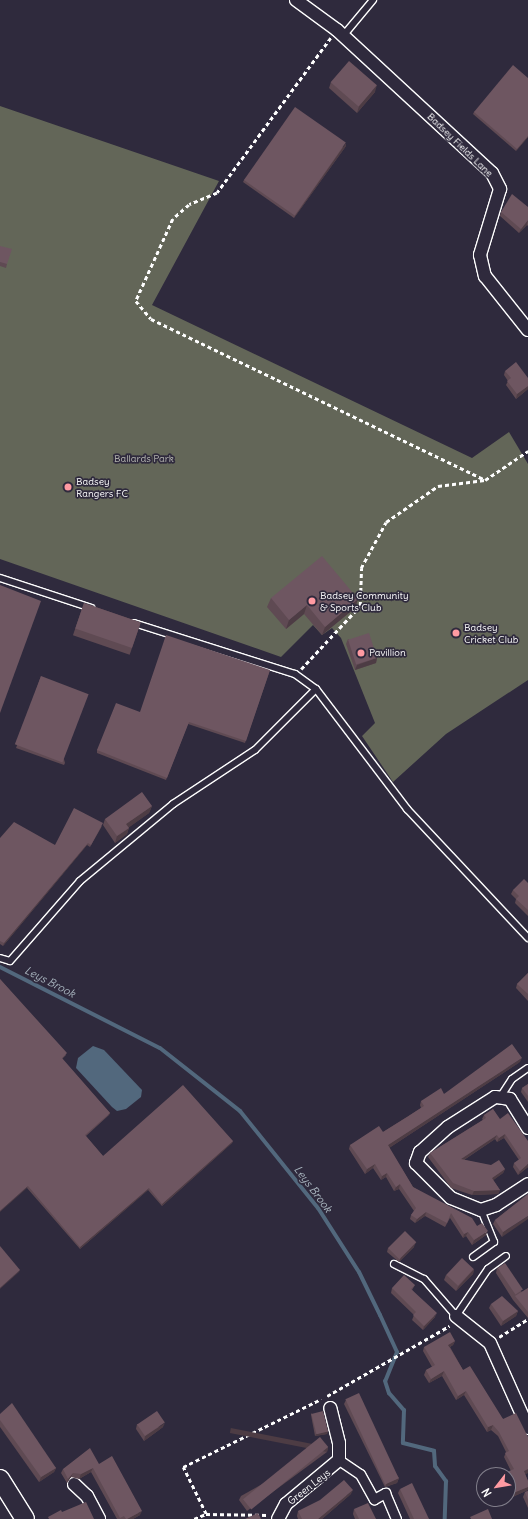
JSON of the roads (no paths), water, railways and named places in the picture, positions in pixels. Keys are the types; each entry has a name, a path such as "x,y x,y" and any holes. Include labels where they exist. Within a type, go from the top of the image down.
{"main road":[{"path":"0,1479 25,1519"}],"street":[{"name":"Badsey Fields Lane","path":"296,0 340,33 492,173 500,189 480,254 485,276 528,330"},
{"path":"528,1128 513,1102 501,1096 448,1126 417,1158 419,1169 443,1193 481,1210 496,1205 528,1184"},
{"path":"459,1319 490,1343 528,1428"},
{"path":"330,1408 339,1443 339,1460 360,1474 374,1499 385,1493 396,1519"},
{"name":"Green Leys","path":"277,1517 286,1504 339,1460"},
{"path":"74,1484 87,1496 99,1519"}],"lane":[{"path":"340,33 373,0"},
{"path":"0,578 96,610"},
{"path":"126,620 295,674 316,689 407,809 528,938"},
{"path":"0,958 10,961 80,881 173,804 254,750 316,689"},
{"path":"501,1096 512,1079 528,1068"},
{"path":"473,1257 494,1242 481,1210"},
{"path":"394,1264 424,1279 459,1319 488,1269 506,1256"}],"water":[{"path":"93,1046 104,1050 142,1090 141,1097 126,1109 117,1111 112,1107 76,1068 78,1058"}],"waterway":[{"name":"Leys Brook","path":"0,967 160,1048 240,1111 318,1208 359,1272 397,1352 385,1381 389,1393 404,1410 403,1443 434,1451 435,1466 446,1481 445,1519"}],"place":[{"name":"Badsey Rangers FC","path":"68,487"},
{"name":"Badsey Community & Sports Club","path":"312,601"},
{"name":"Badsey Cricket Club","path":"456,633"},
{"name":"Pavillion","path":"361,653"}],"park label":[{"name":"Ballards Park","path":"144,459"}]}
